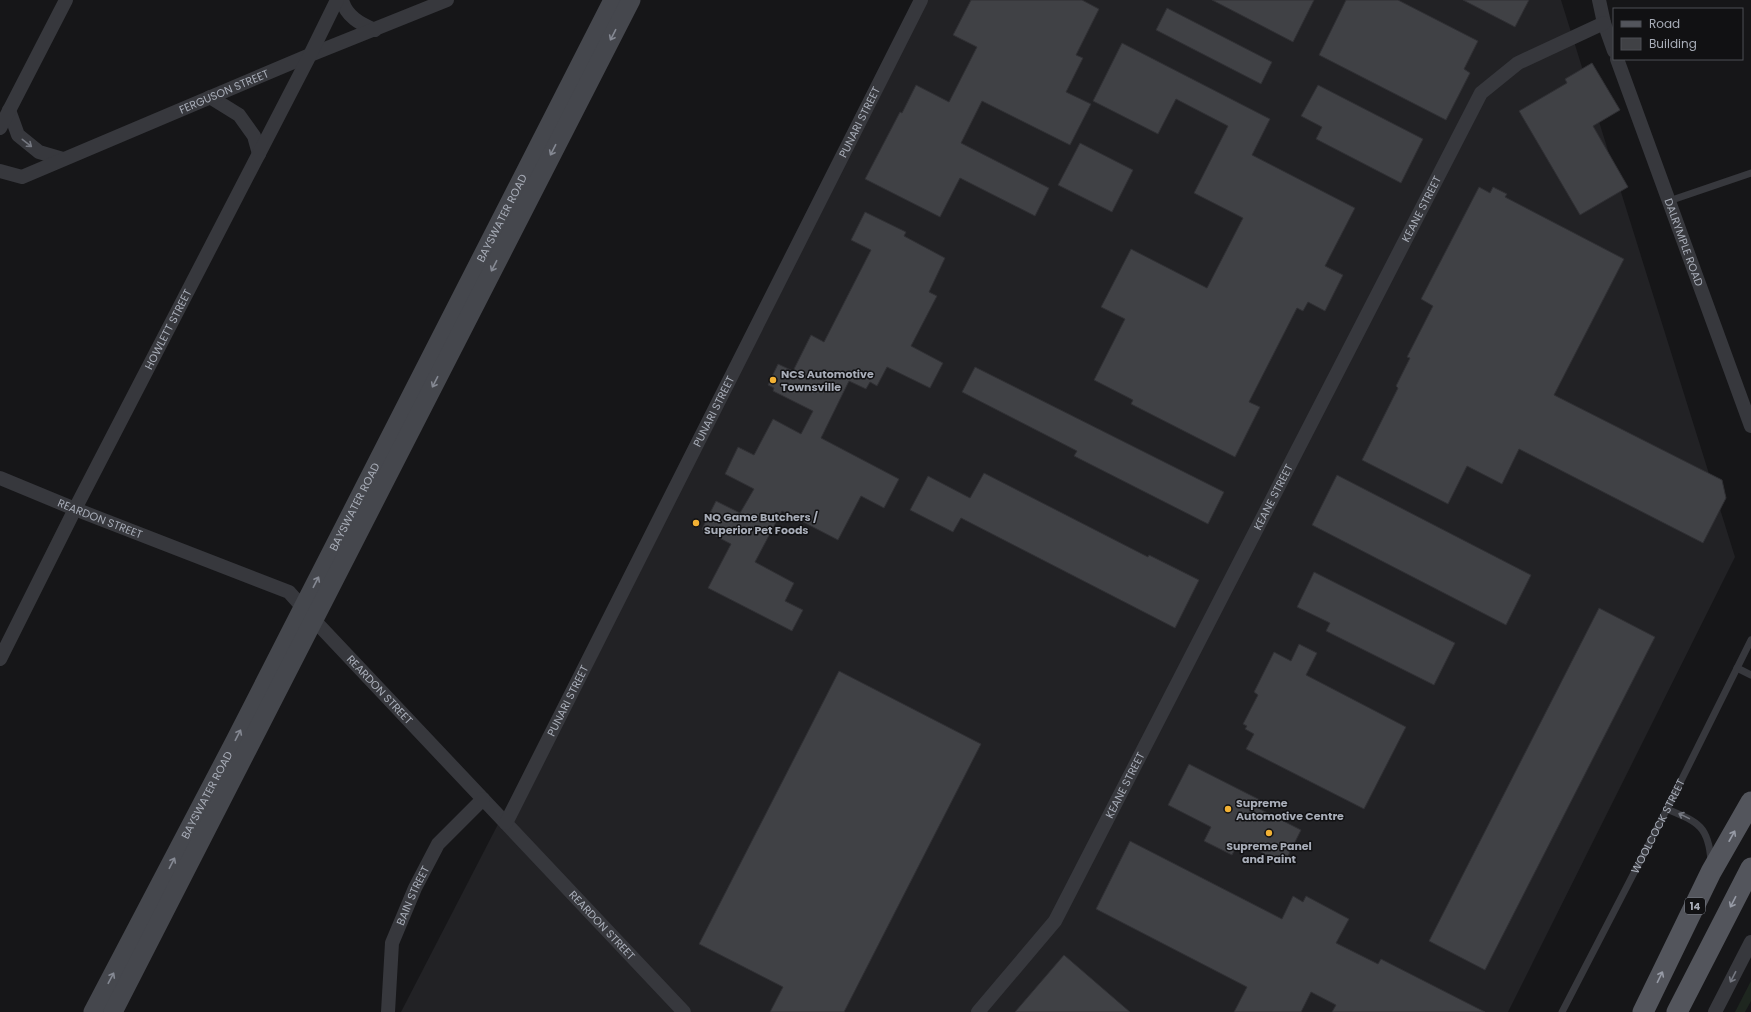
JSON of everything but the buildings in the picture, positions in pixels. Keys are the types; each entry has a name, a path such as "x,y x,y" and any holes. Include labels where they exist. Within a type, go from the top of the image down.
{"main road":[{"name":"BAYSWATER ROAD","path":"113,1012 308,614 613,0"},
{"name":"BAYSWATER ROAD","path":"93,1012 308,614 631,0"},
{"name":"14","path":"1643,1012 1711,872 1751,802"},
{"path":"1677,1012 1751,868"}],"street":[{"path":"0,128 66,0"},
{"name":"HOWLETT STREET","path":"0,659 75,509 337,0"},
{"path":"342,0 344,8 358,23 375,30"},
{"name":"FERGUSON STREET","path":"0,171 22,177 310,55 446,0"},
{"name":"PUNARI STREET","path":"506,823 921,0"},
{"path":"1599,0 1604,23 1613,47"},
{"name":"KEANE STREET","path":"978,1012 1055,921 1482,93 1518,64 1604,23"},
{"name":"DALRYMPLE ROAD","path":"1617,60 1751,426"},
{"path":"210,97 238,115 254,136 259,154"},
{"path":"9,110 18,135 39,152 63,159"},
{"name":"REARDON STREET","path":"0,478 75,509 289,592 679,1010"},
{"name":"BAIN STREET","path":"388,1012 392,943 415,888 438,844 483,800"},
{"path":"1715,1012 1751,942"}],"lane":[{"path":"1669,201 1751,173"},
{"name":"WOOLCOCK STREET","path":"1562,1012 1667,809 1751,640"},
{"path":"1737,668 1751,675"},
{"path":"1667,809 1697,823 1704,831 1710,844 1711,872"}],"shaded area":[{"path":"924,0 1561,0 1735,557 1508,1012 401,1012"},
{"path":"1751,981 1751,1001 1745,1012 1735,1012"}],"place":[{"name":"NCS Automotive Townsville","path":"773,380"},
{"name":"NQ Game Butchers / Superior Pet Foods","path":"696,523"},
{"name":"Supreme Automotive Centre","path":"1228,809"},
{"name":"Supreme Panel and Paint","path":"1269,833"}]}
